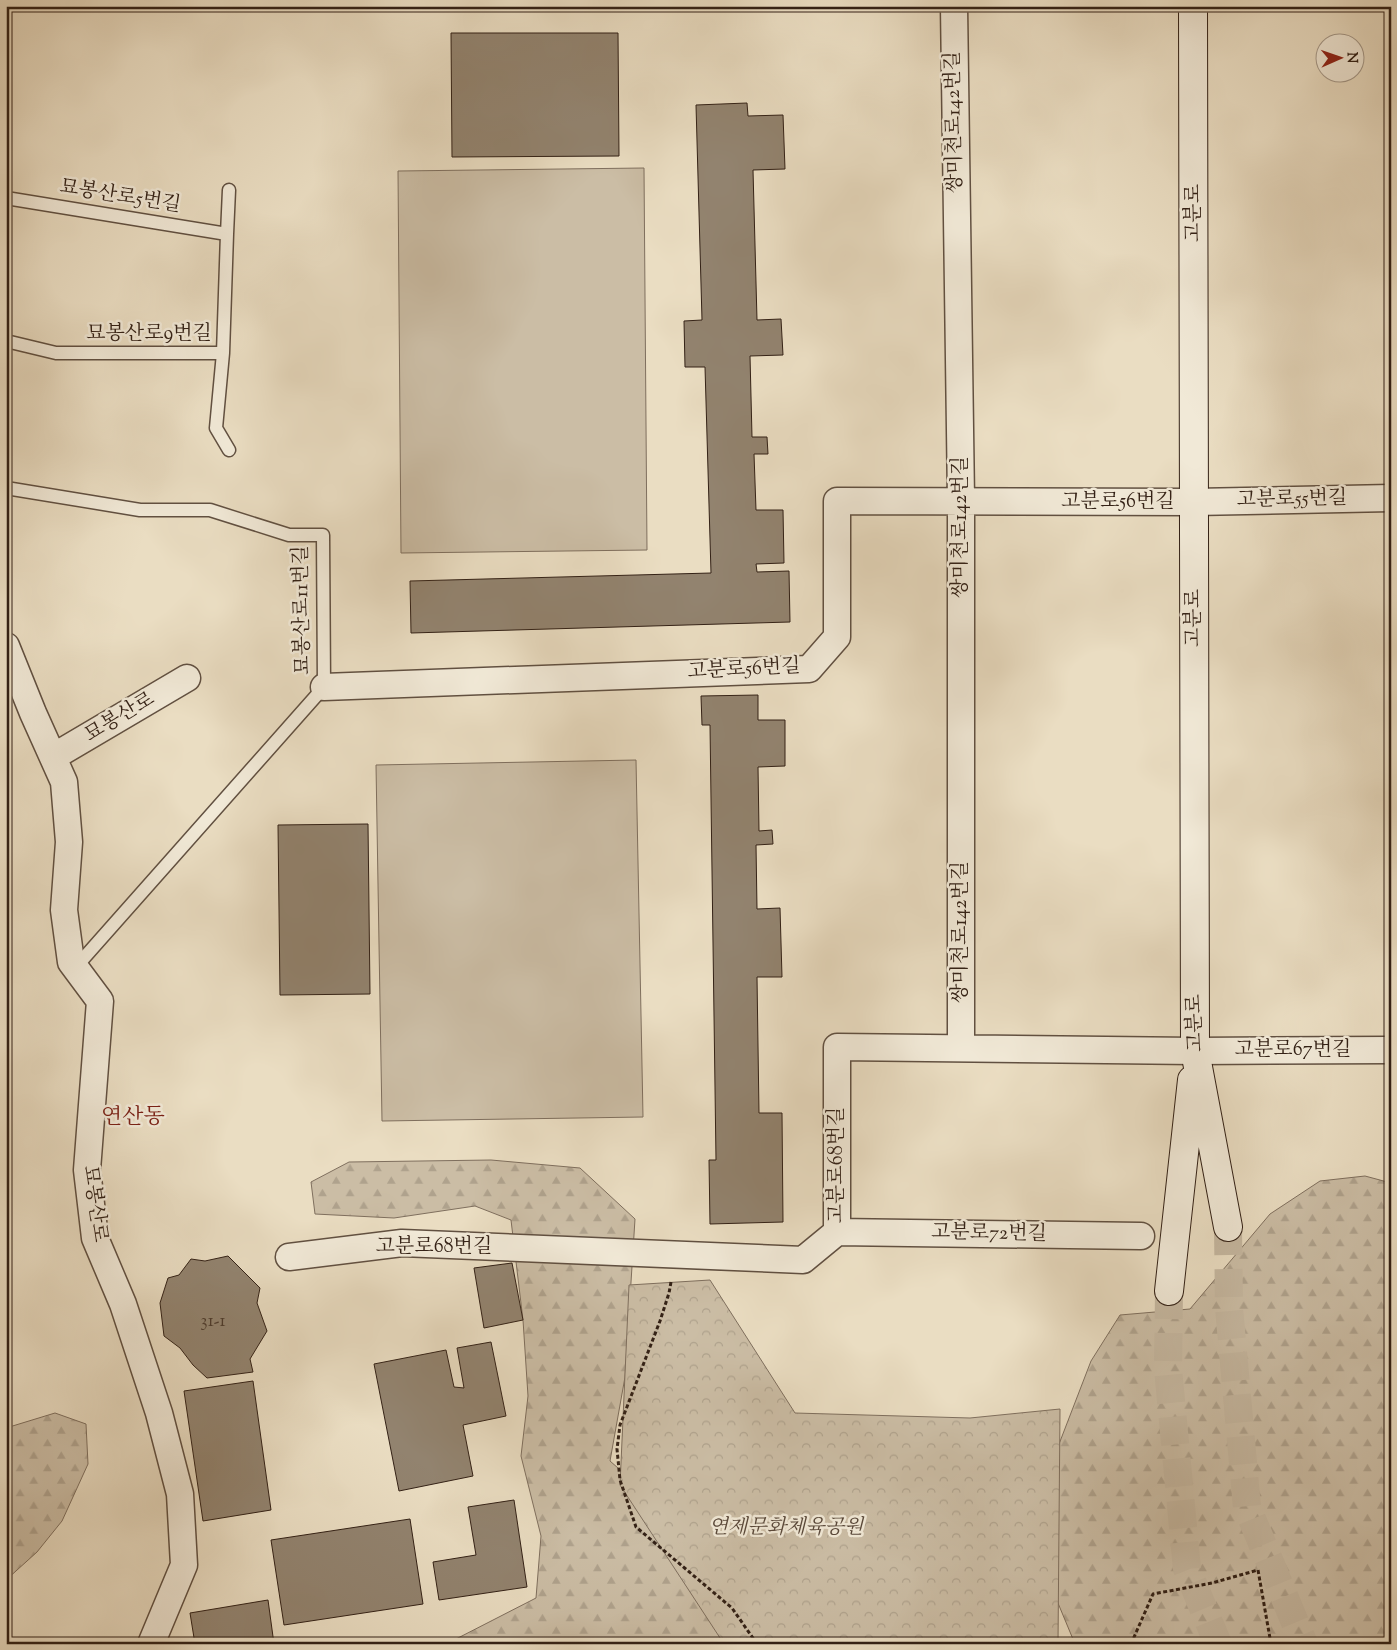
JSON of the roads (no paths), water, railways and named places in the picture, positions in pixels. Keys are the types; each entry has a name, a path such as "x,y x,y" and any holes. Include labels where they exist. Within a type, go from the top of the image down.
{"main road":[{"name":"고분로","path":"1194,6 1195,1051 1228,1227"},
{"path":"1169,1291 1195,1051"}],"street":[{"name":"쌍미천로142번길","path":"954,6 961,500 961,1048"},
{"name":"고분로55번길","path":"1194,502 1391,498"},
{"name":"고분로56번길","path":"324,687 808,669 837,637 837,501 1194,502"},
{"name":"묘봉산로","path":"6,646 33,714 64,782 69,842 64,910 71,962 100,1001 87,1170 95,1238 123,1304 159,1413 180,1494 184,1565 152,1644"},
{"name":"묘봉산로","path":"53,757 186,678"},
{"name":"고분로68번길","path":"289,1257 402,1243 803,1260 837,1232 837,1047 1195,1051"},
{"name":"고분로67번길","path":"1195,1051 1391,1050"},
{"name":"고분로72번길","path":"837,1232 1141,1236"}],"lane":[{"path":"222,353 229,190"},
{"name":"묘봉산로5번길","path":"6,198 227,234"},
{"name":"묘봉산로9번길","path":"6,341 56,353 222,353 216,428 229,450"},
{"name":"묘봉산로11번길","path":"6,488 140,510 210,510 289,535 323,536 324,687 76,968"}],"tunnel":[{"path":"1228,1227 1229,1308 1247,1507 1304,1644"},
{"path":"1169,1291 1168,1369 1187,1569 1218,1644"}],"district":[{"name":"연산동","path":"133,1118"}],"park label":[{"name":"연제문화체육공원","path":"786,1528"}]}
